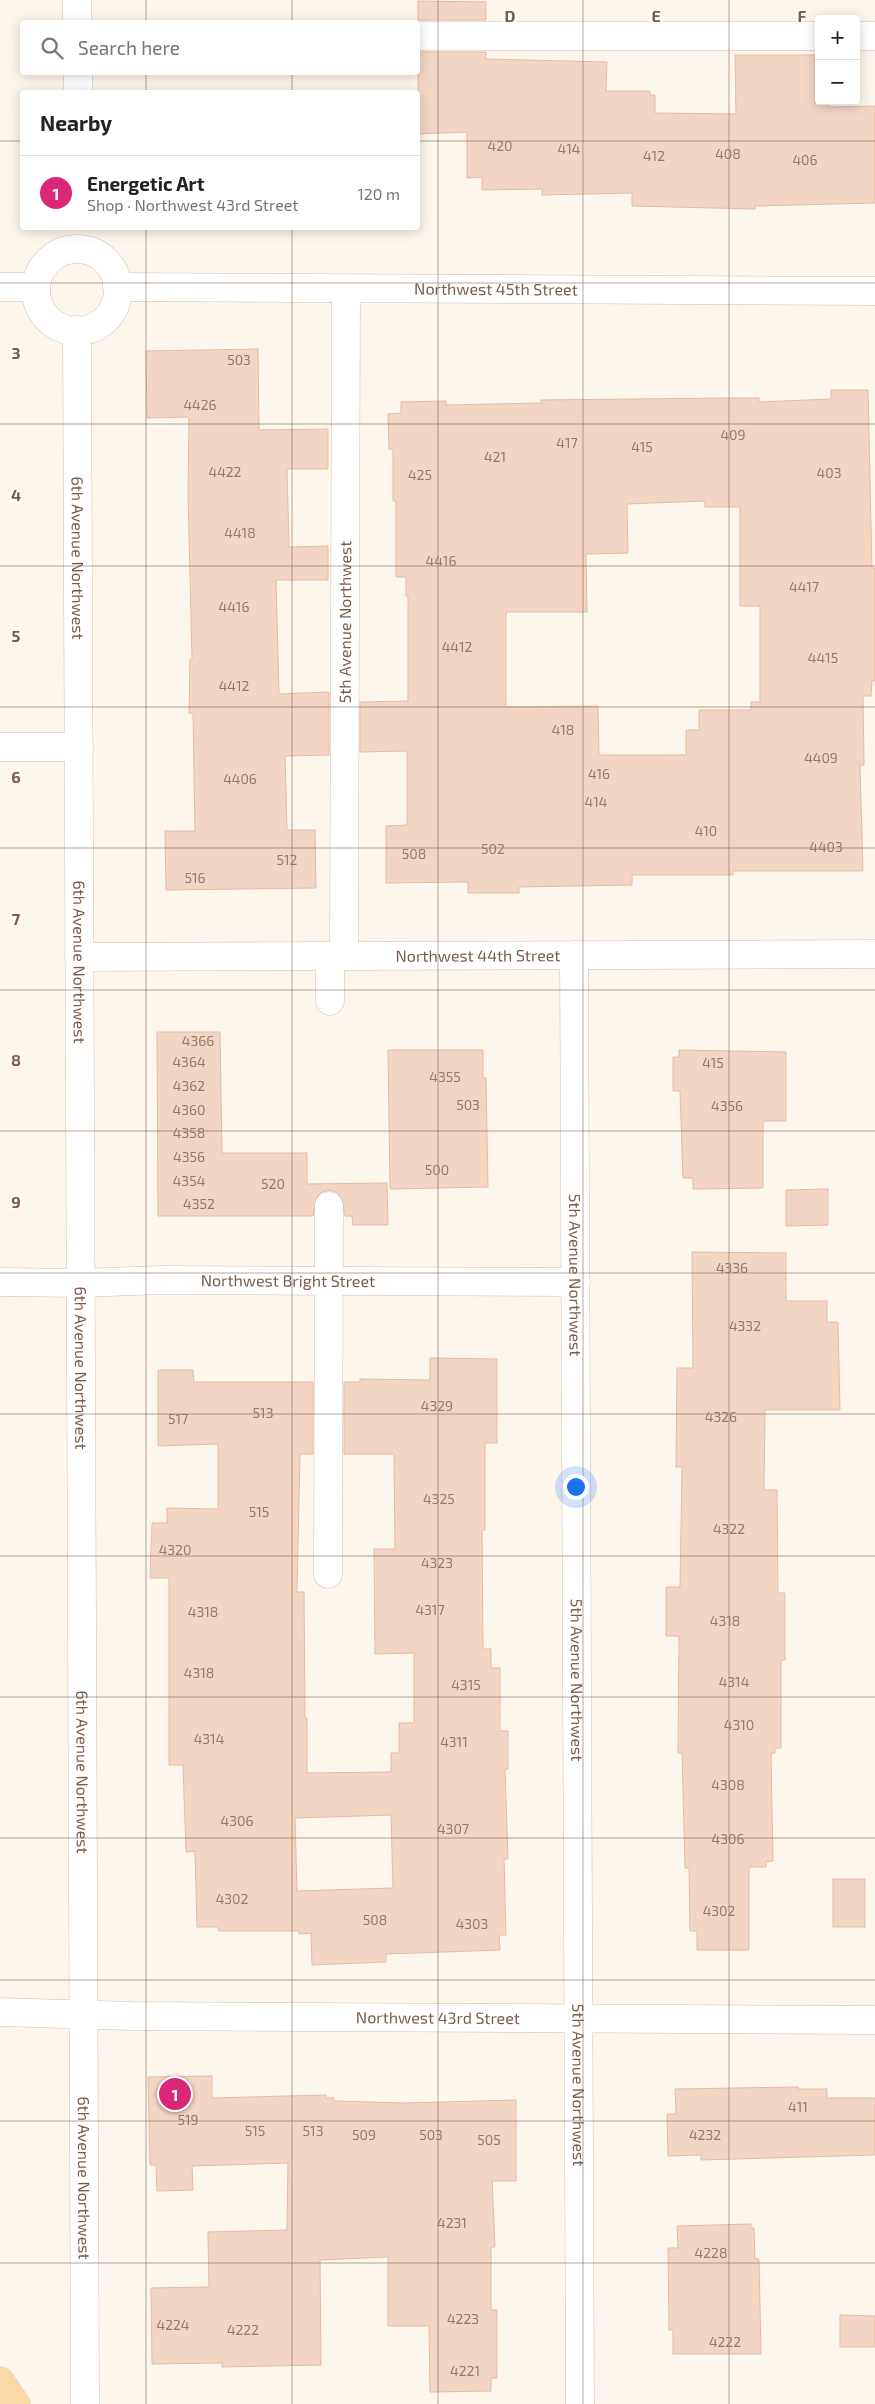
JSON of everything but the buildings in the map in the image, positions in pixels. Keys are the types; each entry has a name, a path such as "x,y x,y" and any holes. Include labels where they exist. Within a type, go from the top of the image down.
{"main road":[{"path":"0,2381 16,2404"}],"street":[{"path":"77,0 78,20"},
{"path":"420,36 815,36"},
{"path":"860,36 875,36"},
{"path":"78,75 78,90"},
{"path":"78,239 88,251 101,257 111,267 117,280 117,288 114,307 106,318 96,326 77,330 58,326 47,318 40,308 36,287 41,270 49,259 78,239"},
{"path":"0,287 36,287"},
{"name":"Northwest 45th Street","path":"117,288 875,291"},
{"name":"5th Avenue Northwest","path":"330,1001 337,956 346,290"},
{"name":"6th Avenue Northwest","path":"77,330 85,2404"},
{"path":"0,747 80,747"},
{"name":"Northwest 44th Street","path":"80,957 875,954"},
{"name":"5th Avenue Northwest","path":"574,955 580,2019 580,2404"},
{"path":"328,1574 329,1206"},
{"name":"Northwest Bright Street","path":"0,1282 81,1283 160,1280 576,1282"},
{"name":"Northwest 43rd Street","path":"0,2012 83,2015 875,2020"}],"place":[{"name":"Energetic Art","path":"175,2094"}]}
